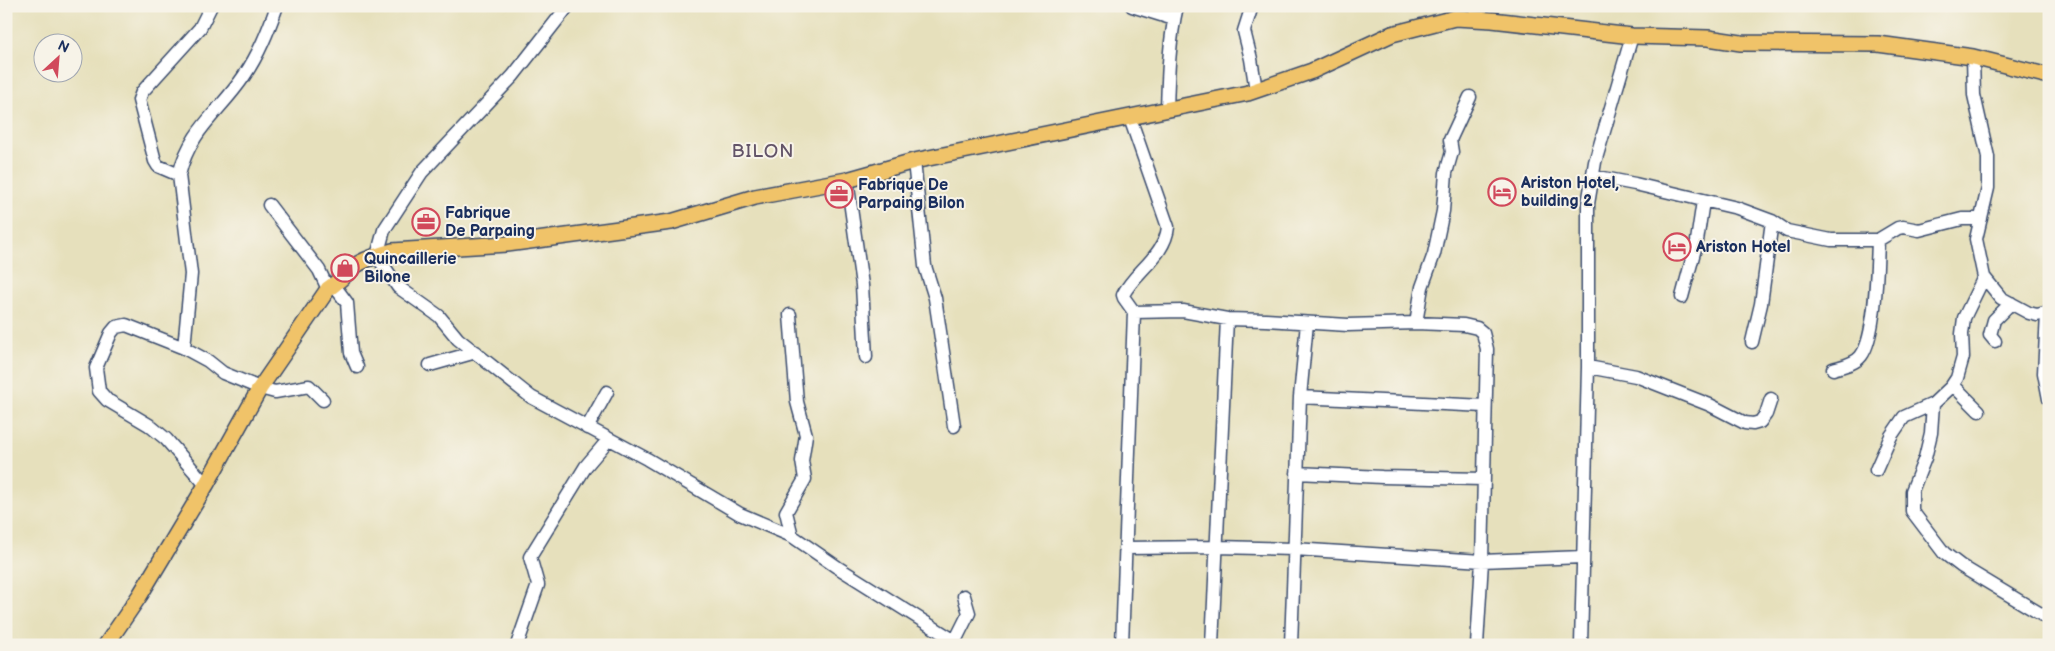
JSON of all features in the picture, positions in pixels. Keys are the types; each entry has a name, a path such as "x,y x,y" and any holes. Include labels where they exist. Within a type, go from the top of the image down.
{"main road":[{"path":"106,645 140,595 206,485 260,388 332,286 356,265 392,251 507,244 671,222 755,197 848,180 914,161 1130,118 1256,90 1312,71 1392,34 1458,12 1492,20 1632,36 1708,38 1742,43 1878,44 1973,57 2049,76"}],"street":[{"path":"179,175 158,166 155,161 139,100 142,92 200,28 211,6"},
{"path":"184,348 191,274 179,175 194,136 244,77 263,46 277,6"},
{"path":"568,6 513,76 422,172 384,230 377,256 398,287 439,316 458,339 526,394 692,484 740,514 792,536 956,643 969,613 964,596"},
{"path":"1132,6 1174,19"},
{"path":"1167,110 1169,55 1177,6"},
{"path":"1252,6 1244,30 1256,90"},
{"path":"1581,645 1588,367 1588,204 1595,162 1632,36"},
{"path":"1973,57 1974,95 1988,157 1988,188 1976,239 1984,277 2001,298 2029,313 2037,315 2048,313 2044,374 2049,399"},
{"path":"1416,323 1422,288 1434,254 1443,211 1446,173 1452,152 1450,140 1470,97"},
{"path":"1122,645 1134,312 1123,294 1153,258 1167,234 1168,227 1130,118"},
{"path":"914,161 924,266 935,298 954,426"},
{"path":"1593,176 1736,208 1772,221 1787,231 1831,240 1878,240 1898,228 1919,230 1962,219 1981,219"},
{"path":"848,180 862,285 866,357"},
{"path":"1682,297 1697,241 1703,201"},
{"path":"269,205 347,304 351,353 357,368"},
{"path":"1752,342 1761,304 1772,221"},
{"path":"1833,369 1856,361 1866,346 1870,332 1878,240"},
{"path":"1876,470 1891,436 1904,417 1933,404 1958,378 1963,357 1962,334 1964,318 1984,277"},
{"path":"1995,341 1990,335 1994,320 2012,303"},
{"path":"1134,312 1183,311 1227,319 1348,325 1416,323 1464,325 1477,328 1483,333 1487,349 1482,561 1477,645"},
{"path":"790,316 797,402 806,435 802,461 805,480 786,512 792,536"},
{"path":"1212,645 1227,319"},
{"path":"1291,645 1300,397 1307,323"},
{"path":"206,485 166,439 149,425 108,400 99,391 96,368 111,333 116,327 126,325 184,348 208,361 223,373 260,388 275,392 309,386 323,400"},
{"path":"430,365 476,352"},
{"path":"1588,367 1636,376 1710,405 1745,423 1753,424 1760,422 1766,414 1770,399"},
{"path":"1951,387 1956,388 1979,411"},
{"path":"587,428 607,392"},
{"path":"1300,397 1485,406"},
{"path":"1933,404 1931,433 1925,458 1912,491 1912,511 1944,553 1961,566 2049,619"},
{"path":"517,645 538,585 530,557 586,466 609,439"},
{"path":"1297,473 1382,478 1484,480"},
{"path":"1125,548 1218,547 1294,549 1482,561 1583,557"}],"place":[{"name":"Ariston Hotel, building 2","path":"1502,192"},
{"name":"Fabrique De Parpaing Bilon","path":"839,194"},
{"name":"Fabrique De Parpaing","path":"426,222"},
{"name":"Ariston Hotel","path":"1677,247"},
{"name":"Quincaillerie Bilone","path":"345,268"}],"district":[{"name":"BILON","path":"763,151"}]}
